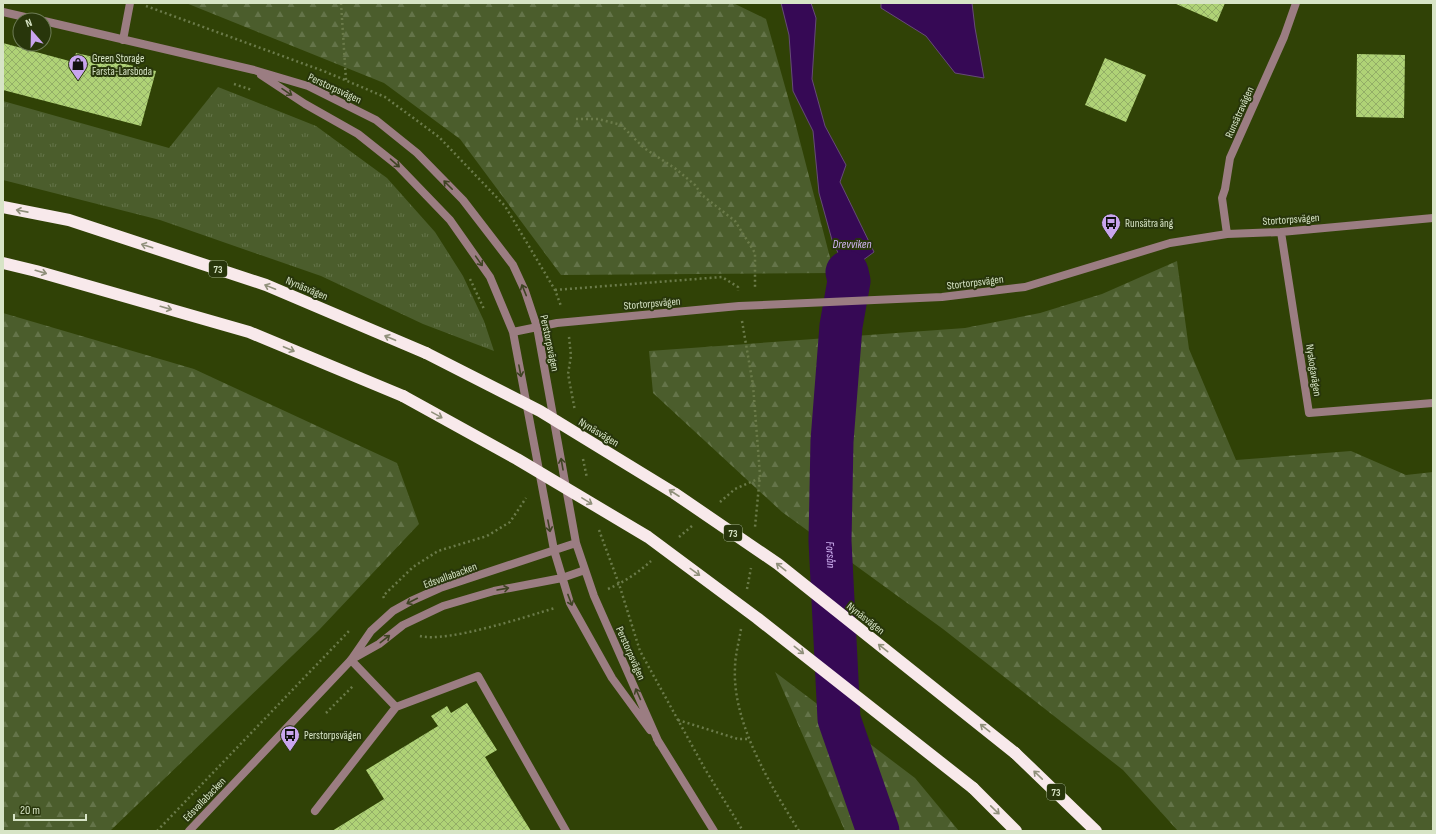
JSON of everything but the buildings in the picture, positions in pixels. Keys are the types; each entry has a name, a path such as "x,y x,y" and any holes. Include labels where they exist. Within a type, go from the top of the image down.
{"highway":[{"name":"Nynäsvägen","path":"3,208 69,220 266,285 426,353 540,411 674,492 778,564 1015,753 1096,831"},
{"path":"3,263 36,271 248,332 403,396 517,459 648,537 757,618 973,788 1016,831"}],"street":[{"path":"123,40 130,3"},
{"name":"Runsätravägen","path":"1227,234 1222,198 1230,158 1284,37 1296,3"},
{"name":"Perstorpsvägen","path":"52,23 254,70 308,86 376,120 417,153 463,200 513,265 525,291 537,326 576,543 594,596 659,743"},
{"name":"Perstorpsvägen","path":"254,70 305,104 358,134 397,165 450,220 490,277 513,332 554,550 570,603 612,678 659,743 714,831"},
{"name":"Stortorpsvägen","path":"513,332 556,323 739,306 770,306 942,297 1025,287 1170,243 1227,234 1281,232 1433,218"},
{"name":"Nyskogavägen","path":"1281,232 1309,413 1433,403"},
{"name":"Edsvallabacken","path":"188,831 351,660 371,632 393,611 440,588 576,543"},
{"name":"Edsvallabacken","path":"351,660 379,644 403,625 444,606 486,593 562,578 585,570"},
{"path":"351,660 396,707"},
{"path":"315,811 396,707 478,676 566,831"}],"path":[{"path":"341,3 346,80"},
{"path":"233,84 254,90"},
{"path":"576,119 598,119 621,125 644,148 676,169 695,185 702,195 735,221 755,252 755,288"},
{"path":"468,277 485,313"},
{"name":"Stortorpsvägen","path":"555,290 722,277 738,286"},
{"path":"739,306 754,385 760,478 755,532"},
{"path":"718,504 735,489 760,478"},
{"path":"393,611 383,596 413,567 438,550 487,536 510,522 526,500 527,492"},
{"path":"676,540 694,524"},
{"path":"594,596 619,584 641,570 653,560"},
{"path":"746,595 751,563"},
{"name":"Perstorpsvägen","path":"619,584 640,651 705,769 743,831"},
{"path":"403,625 407,632 427,638 458,634 496,625 570,603"},
{"path":"742,626 734,668 735,690 738,707 748,739 783,805 799,831"},
{"path":"157,831 351,629"},
{"path":"678,720 738,739 748,739"}],"green space":[{"path":"186,3 733,3 766,19 795,122 834,273 561,275 460,139 384,83"},
{"path":"218,87 316,126 387,178 435,232 463,276 484,321 494,351 423,324 321,276 160,220 3,180 3,101 169,148"},
{"path":"1177,261 1189,349 1236,460 1351,451 1406,475 1433,472 1433,831 1178,831 1123,770 943,629 782,512 653,393 649,351 965,328 1040,313 1102,294"},
{"path":"3,313 194,369 397,463 419,524 319,630 110,831 3,831"},
{"path":"775,672 915,778 959,831 845,831"}],"water":[{"name":"Drevviken","path":"781,3 811,3 816,18 812,79 825,126 846,165 840,182 874,252 847,272 832,240 819,193 813,131 793,91 789,35"},
{"path":"881,3 972,3 984,78 955,73 926,36 881,8"}],"waterway":[{"name":"Forsån","path":"847,272 849,281 841,326 832,441 830,541 839,719 878,831"}],"place":[{"name":"Green Storage Farsta-Larsboda","path":"78,81"},
{"name":"Runsätra äng","path":"1111,240"},
{"name":"Perstorpsvägen","path":"290,752"}]}
